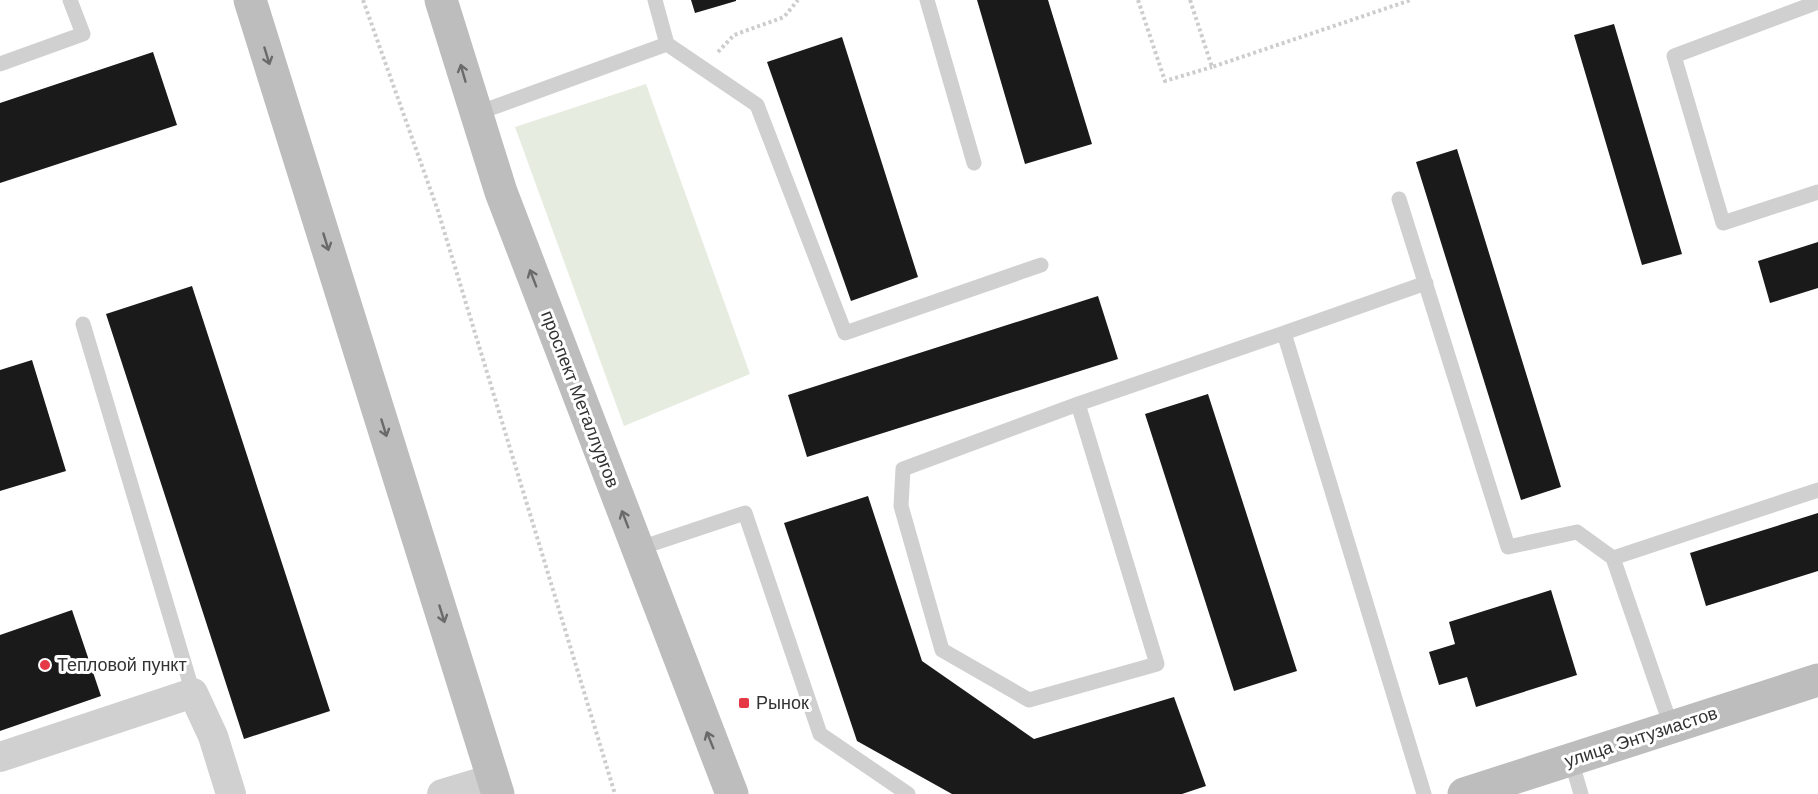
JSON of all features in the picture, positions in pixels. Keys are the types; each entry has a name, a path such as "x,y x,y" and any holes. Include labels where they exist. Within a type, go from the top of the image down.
{"street":[{"path":"250,0 495,787 442,794"},
{"name":"проспект Металлургов","path":"441,0 501,192 732,794"},
{"name":"улица Энтузиастов","path":"1464,794 1818,680"},
{"path":"0,757 193,693 213,736 231,794"}],"lane":[{"path":"0,64 83,34 69,0"},
{"path":"655,0 667,44 757,105 845,333 1041,265"},
{"path":"927,0 974,162"},
{"path":"1818,2 1674,56 1723,223 1818,192"},
{"path":"475,114 667,44"},
{"path":"1400,199 1508,547 1577,532 1613,558 1671,726"},
{"path":"1077,404 1157,664 1029,700 942,650 901,506 903,469 1077,404 1426,284"},
{"path":"84,324 193,693"},
{"path":"1284,333 1424,794"},
{"path":"1613,558 1818,490"},
{"path":"637,549 745,513 820,734 908,794"},
{"path":"1571,760 1581,794"}],"path":[{"path":"363,0 438,211 615,794"},
{"path":"704,69 734,35 784,17 798,0"},
{"path":"1138,0 1165,81 1411,0"},
{"path":"1190,0 1212,67"}],"shaded area":[{"path":"646,84 750,374 624,426 515,127"}],"building":[{"path":"691,0 736,0 736,1 695,13"},
{"path":"977,0 1048,0 1092,144 1025,164"},
{"path":"1614,24 1682,254 1642,265 1574,35"},
{"path":"842,37 918,277 851,301 767,62"},
{"path":"153,52 177,125 0,183 0,103"},
{"path":"1457,149 1561,487 1521,500 1416,162"},
{"path":"1818,242 1818,288 1770,303 1758,261"},
{"path":"192,286 330,711 244,739 106,314"},
{"path":"1098,296 1118,359 807,457 788,395"},
{"path":"32,360 66,471 0,491 0,370"},
{"path":"1208,394 1297,671 1234,691 1145,414"},
{"path":"868,496 922,661 1034,739 1174,697 1206,786 1182,794 952,794 857,741 784,523"},
{"path":"1818,513 1818,571 1706,606 1690,553"},
{"path":"1551,590 1577,675 1476,707 1467,677 1439,685 1429,652 1455,644 1449,622"},
{"name":"Тепловой пункт","path":"72,610 101,696 0,731 0,635"}],"place":[{"name":"Тепловой пункт","path":"45,665"},
{"name":"Рынок","path":"744,703"}]}
